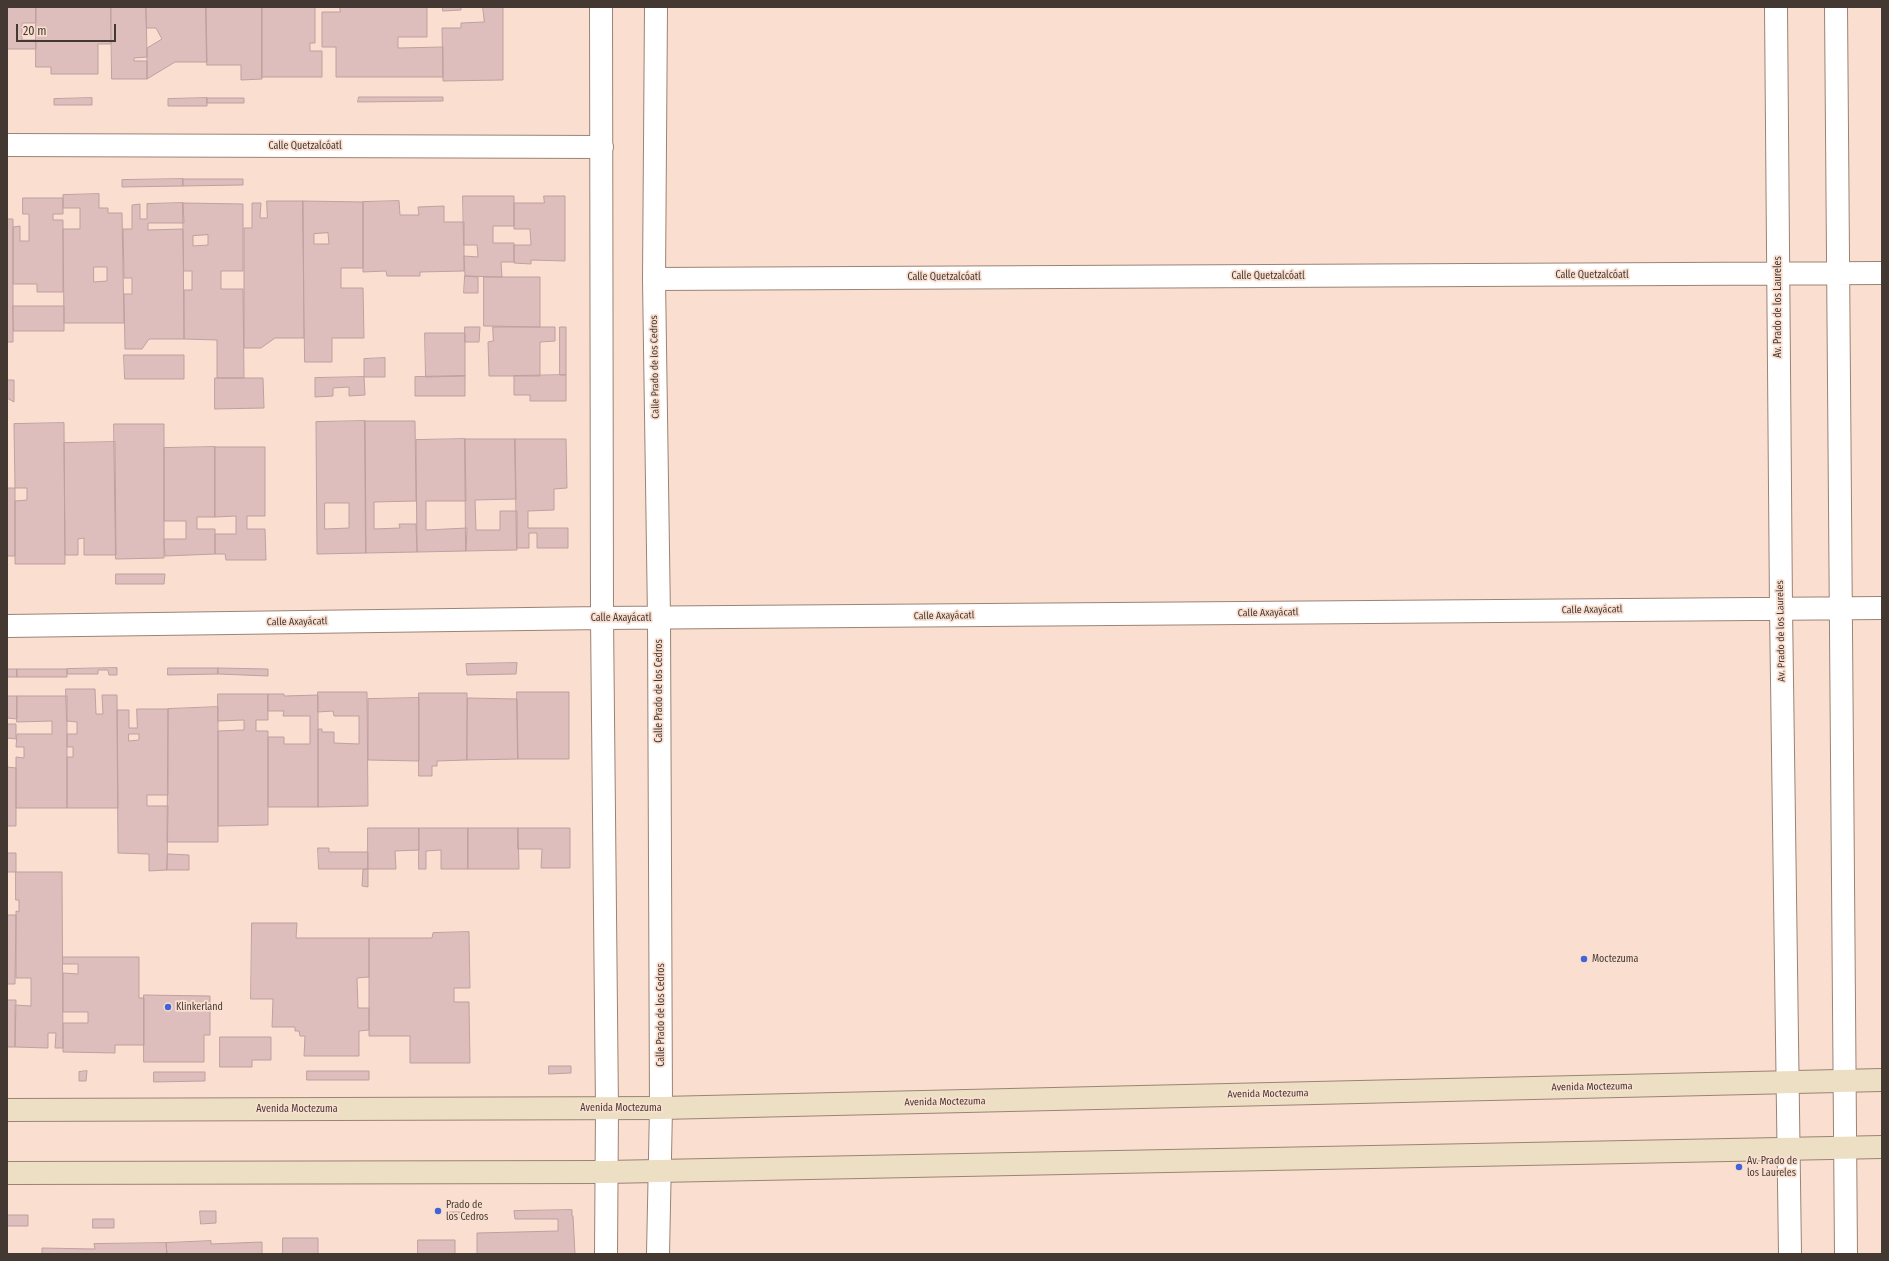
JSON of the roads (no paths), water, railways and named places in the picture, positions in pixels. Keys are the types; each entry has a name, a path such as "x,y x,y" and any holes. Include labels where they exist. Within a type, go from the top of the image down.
{"street":[{"path":"601,7 602,618 607,1109 606,1254"},
{"name":"Calle Prado de los Cedros","path":"656,7 654,279 659,618 661,1108 658,1254"},
{"name":"Av. Prado de los Laureles","path":"1776,7 1780,608 1790,1254"},
{"path":"1836,7 1846,1254"},
{"name":"Calle Quetzalcóatl","path":"7,145 602,147"},
{"name":"Calle Quetzalcóatl","path":"654,279 1882,273"},
{"name":"Calle Axayácatl","path":"7,626 602,618 1882,608"},
{"name":"Avenida Moctezuma","path":"7,1110 607,1109 1882,1080"},
{"path":"7,1173 606,1172 1882,1147"}],"place":[{"name":"Moctezuma","path":"1584,959"},
{"name":"Klinkerland","path":"168,1007"},
{"name":"Av. Prado de los Laureles","path":"1739,1167"},
{"name":"Prado de los Cedros","path":"438,1211"}]}
